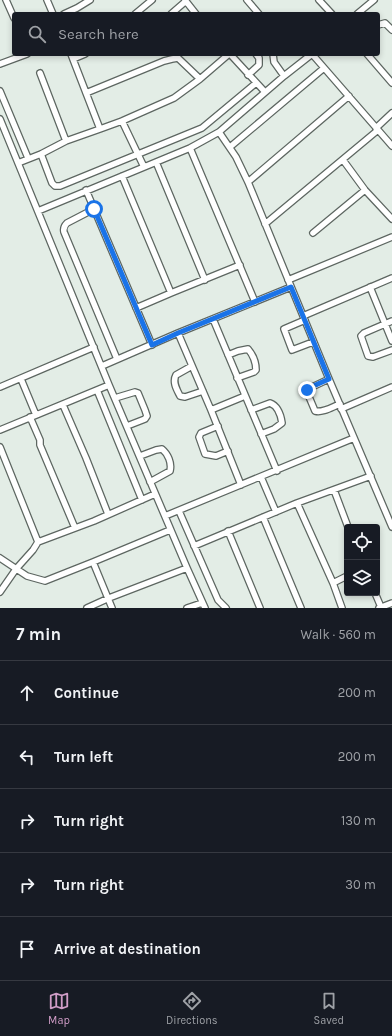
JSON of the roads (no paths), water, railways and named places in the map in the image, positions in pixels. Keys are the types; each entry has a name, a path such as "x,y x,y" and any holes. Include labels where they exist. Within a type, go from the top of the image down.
{"street":[{"path":"6,0 12,14"},
{"path":"47,0 52,12"},
{"path":"68,12 90,0"},
{"path":"137,12 152,0"},
{"path":"247,0 257,12"},
{"path":"319,0 330,12"},
{"path":"359,12 374,0"},
{"path":"174,12 188,1 195,12"},
{"path":"380,24 385,23 392,30"},
{"path":"0,64 22,56"},
{"path":"18,163 41,154 66,141 122,121 174,98 231,56"},
{"path":"233,56 248,75 265,92"},
{"path":"248,75 259,65 258,56"},
{"path":"273,56 274,62 284,76"},
{"path":"38,211 190,148 219,132 309,56"},
{"path":"314,56 392,146"},
{"path":"369,56 392,83"},
{"path":"72,57 100,129"},
{"path":"86,93 164,61 178,58 200,79"},
{"path":"230,147 324,68"},
{"path":"40,73 66,141"},
{"path":"41,154 52,183 55,186 60,186 202,128 256,83"},
{"path":"0,91 28,158"},
{"path":"248,182 349,96"},
{"path":"265,224 343,160 392,113"},
{"path":"0,119 109,385 203,605 187,608"},
{"path":"122,121 144,167"},
{"path":"219,132 236,157 248,182 392,527"},
{"path":"190,148 255,302"},
{"path":"343,160 365,190 392,219"},
{"path":"156,162 205,280"},
{"path":"122,176 171,293"},
{"path":"86,190 152,345"},
{"path":"313,233 365,190"},
{"path":"94,209 67,223 63,229 117,359"},
{"path":"288,280 392,237"},
{"path":"136,308 240,265"},
{"path":"314,342 292,350 284,329 304,318 392,278"},
{"path":"102,366 291,287"},
{"path":"370,288 392,341"},
{"path":"213,319 277,471"},
{"path":"392,321 364,333 361,336 368,356 373,357 392,350"},
{"path":"178,333 218,426 241,485"},
{"path":"0,387 94,347"},
{"path":"228,355 248,349 254,359 256,370 237,378"},
{"path":"192,366 176,375 175,383 178,392 180,396 185,397 203,391"},
{"path":"21,379 40,440 40,445 74,528"},
{"path":"329,379 307,390 315,411 319,412 341,406 392,387"},
{"path":"0,430 109,385"},
{"path":"97,390 142,500"},
{"path":"115,398 135,392 138,393 140,397 147,416 145,419 127,426"},
{"path":"211,410 245,396"},
{"path":"251,410 270,403 277,409 282,424 261,434"},
{"path":"63,405 108,514"},
{"path":"218,426 201,433 199,437 205,454 216,456 228,451"},
{"path":"165,516 354,438"},
{"path":"0,447 38,542"},
{"path":"140,456 156,450 166,452 171,467 170,471 150,482"},
{"path":"194,546 297,503 371,476"},
{"path":"261,477 276,512"},
{"path":"334,490 347,524"},
{"path":"0,592 38,542 155,494"},
{"path":"297,503 333,583 342,608"},
{"path":"179,511 218,600 226,608"},
{"path":"263,517 301,608"},
{"path":"0,558 27,576 45,581 170,530"},
{"path":"228,531 260,608"},
{"path":"93,562 112,608"},
{"path":"87,608 108,598 186,568"},
{"path":"333,583 344,578"},
{"path":"376,596 380,607 392,603"}]}
